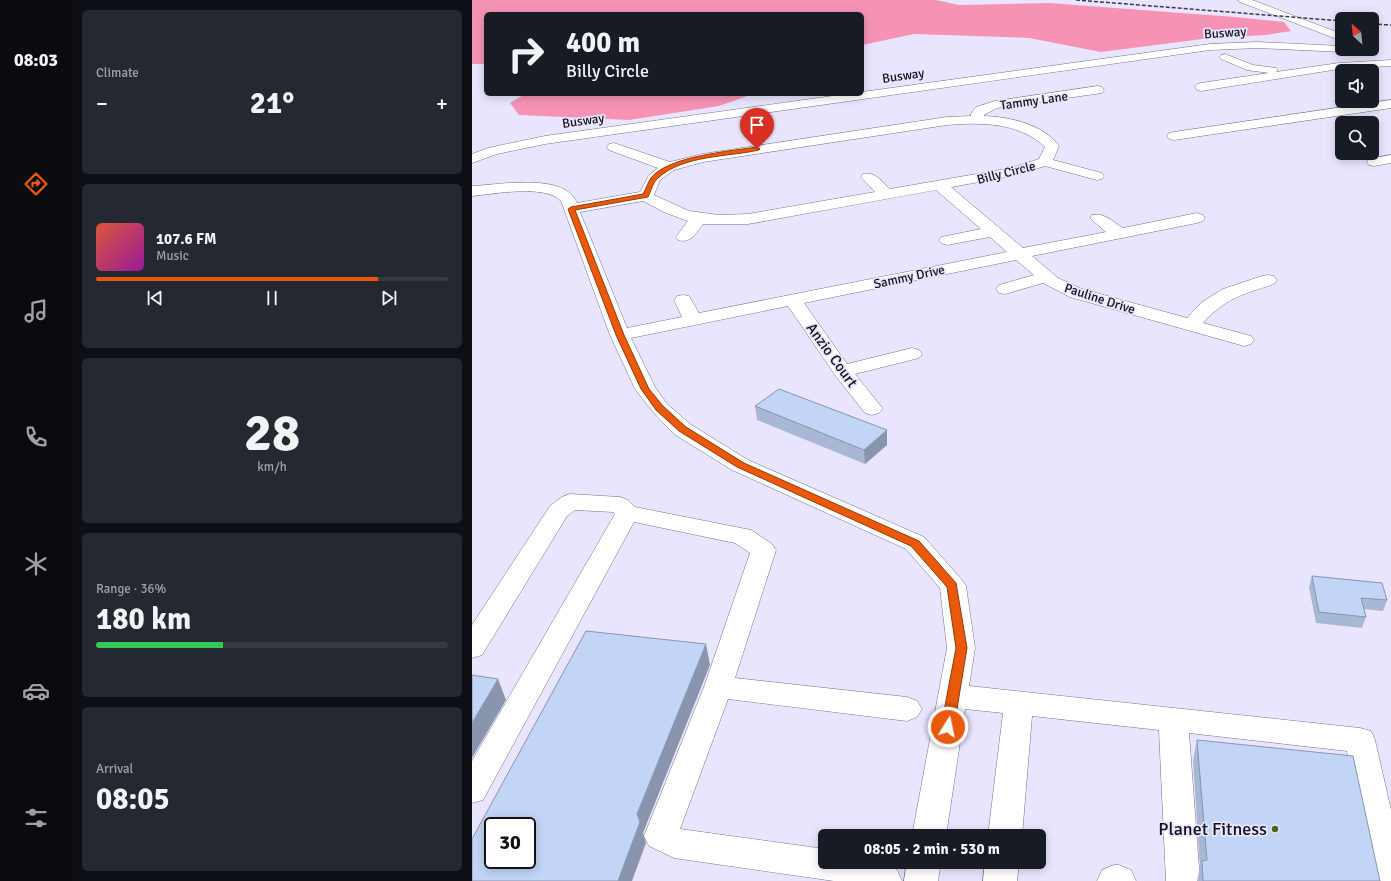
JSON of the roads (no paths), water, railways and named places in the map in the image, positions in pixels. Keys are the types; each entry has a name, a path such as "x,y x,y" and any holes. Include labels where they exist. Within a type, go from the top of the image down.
{"street":[{"path":"1243,0 1335,35"},
{"name":"Busway","path":"864,95 1210,47 1258,45 1322,49 1335,48"},
{"path":"1379,53 1391,57"},
{"path":"1225,57 1251,68 1282,72"},
{"path":"1261,57 1281,66 1282,72"},
{"path":"1201,87 1282,72 1391,62"},
{"name":"Tammy Lane","path":"979,120 977,114 981,110 995,105 1098,90"},
{"name":"Busway","path":"472,159 494,151 545,140 860,96"},
{"path":"1174,136 1391,104"},
{"name":"Billy Circle","path":"918,120 979,120 1020,126 1032,130 1044,137 1052,146 1045,162 1013,172 940,186 887,195 800,204 748,219 717,221 689,217 662,206 646,196 654,178 669,167 702,158 762,154 771,142 854,135 918,120"},
{"path":"843,125 854,135"},
{"path":"614,147 669,167"},
{"path":"639,156 656,149"},
{"path":"1374,162 1391,158"},
{"path":"1045,162 1097,176"},
{"path":"944,168 963,182"},
{"path":"1062,178 1074,170"},
{"path":"868,177 887,195"},
{"name":"Pauline Drive","path":"940,186 1052,282 1076,293 1244,340"},
{"path":"472,191 546,188 560,192 568,200 620,335 645,389 660,408 682,429 740,465 915,543 953,586 961,648 930,829"},
{"path":"571,209 646,196"},
{"name":"Sammy Drive","path":"620,335 1194,219 1176,209"},
{"path":"684,237 699,218"},
{"path":"1098,218 1120,234"},
{"path":"947,240 993,232"},
{"path":"1005,289 1046,277"},
{"path":"1190,326 1208,306 1229,293 1268,280"},
{"path":"683,300 693,320"},
{"name":"Anzio Court","path":"793,300 842,371 872,409"},
{"path":"842,371 912,354"},
{"path":"472,648 558,511 570,502 620,505 628,513 742,536 763,550 718,687 660,836 674,843 865,870 885,881"},
{"path":"472,790 628,513"},
{"path":"718,687 907,709"},
{"path":"953,696 1360,740 1390,881"},
{"path":"1006,829 1019,702"},
{"path":"1173,719 1182,881"},
{"path":"921,881 923,869"},
{"path":"1000,881 1001,869"},
{"path":"1114,881 1119,881"}],"railway":[{"path":"1076,0 1335,20"},
{"path":"1379,24 1391,25"}],"place":[{"name":"Planet Fitness","path":"1275,829"}]}
